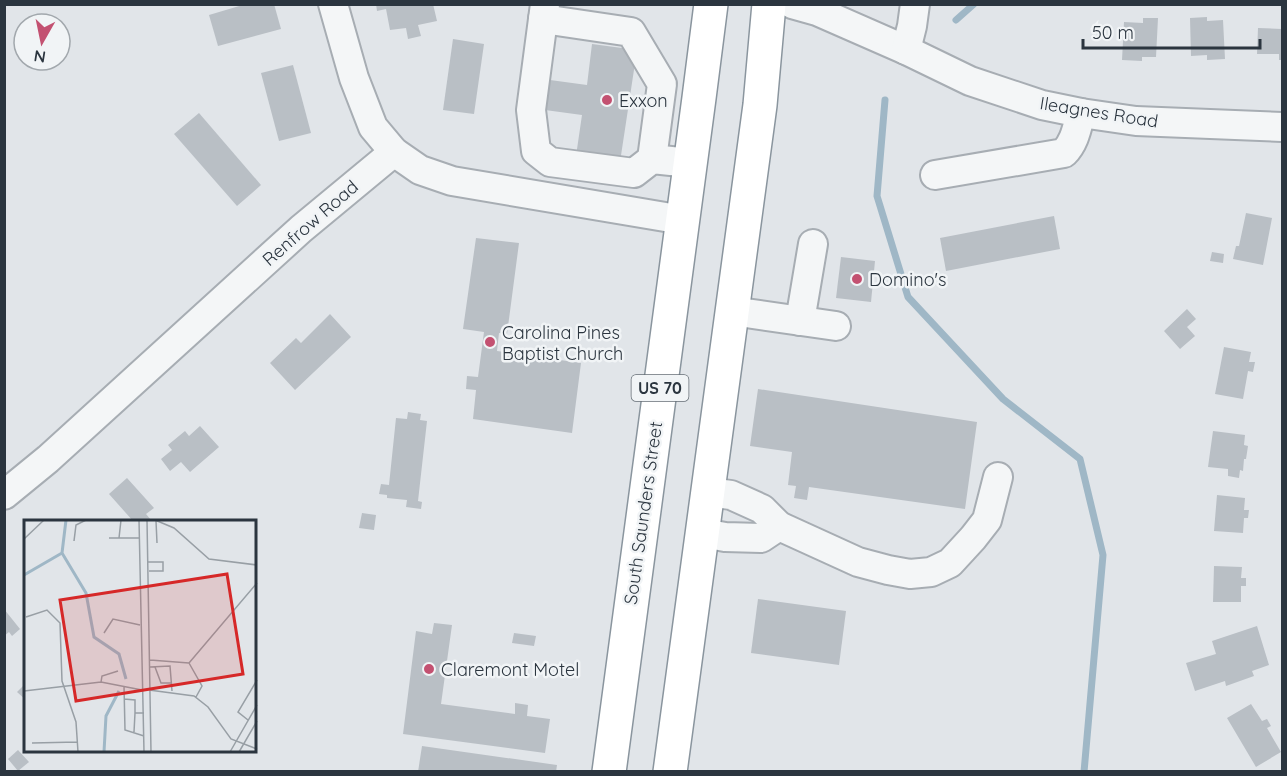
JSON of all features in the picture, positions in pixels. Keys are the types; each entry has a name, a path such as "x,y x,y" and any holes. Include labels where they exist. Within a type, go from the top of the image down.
{"highway":[{"name":"South Saunders Street","path":"609,771 711,4"},
{"path":"670,771 760,105 769,4"}],"street":[{"path":"333,4 354,78 373,128 394,152 420,170 452,181 683,220"},
{"name":"Ileagnes Road","path":"792,4 817,11 906,50 969,81 1042,105 1136,121 1282,127"},
{"path":"906,50 915,4"},
{"path":"544,12 631,32 662,84 661,92 652,159 634,173 550,162 536,151 531,110 544,12"},
{"path":"661,92 699,98"},
{"path":"935,175 1064,153 1073,141 1081,113"},
{"name":"Renfrow Road","path":"4,495 48,459 301,229 394,152"},
{"path":"652,159 690,164"},
{"path":"800,321 813,244"},
{"path":"732,311 836,326"},
{"path":"708,492 730,495 762,509 780,526 858,562 910,574 931,572 950,563 973,538 987,520 998,477"},
{"path":"703,533 725,537 761,538 780,526"}],"building":[{"path":"246,4 274,4 281,29 218,46 209,15"},
{"path":"376,4 433,4 437,21 418,25 421,36 408,39 406,28 390,30 386,9 377,11"},
{"path":"1207,17 1207,21 1223,20 1225,59 1207,60 1207,55 1191,56 1190,18"},
{"path":"1143,18 1158,18 1156,57 1142,57 1142,61 1122,60 1124,22 1143,23"},
{"path":"1258,28 1282,29 1282,60 1279,60 1279,54 1257,54"},
{"path":"453,39 484,44 474,114 443,110"},
{"name":"Exxon","path":"592,44 637,50 620,162 576,156 582,115 545,110 550,80 587,85"},
{"path":"293,65 311,133 279,141 261,73"},
{"path":"199,113 261,185 237,206 174,134"},
{"path":"1246,213 1272,218 1263,265 1233,259 1236,246 1239,246"},
{"path":"1054,216 1060,249 946,271 940,238"},
{"name":"Carolina Pines Baptist Church","path":"476,238 519,243 507,334 499,333 497,351 581,363 572,433 473,419 476,390 466,389 467,376 478,377 484,332 463,329"},
{"path":"1212,252 1224,254 1223,263 1210,261"},
{"path":"841,257 875,261 871,302 836,298"},
{"path":"1187,309 1196,319 1187,327 1195,336 1180,349 1164,331"},
{"path":"330,314 351,337 295,390 270,363 296,338 301,343"},
{"path":"1224,347 1251,352 1249,362 1255,362 1253,372 1248,371 1243,399 1215,394"},
{"path":"758,389 977,422 965,509 809,487 807,500 794,498 796,486 788,485 792,452 750,446"},
{"path":"408,412 421,414 420,420 427,421 418,501 422,502 421,509 406,507 407,500 387,498 387,495 379,494 381,484 389,485 396,418 407,419"},
{"path":"200,426 219,447 190,472 181,462 170,471 161,459 172,450 168,445 185,431 189,436"},
{"path":"1213,431 1245,435 1244,445 1248,446 1243,471 1240,470 1239,478 1228,476 1228,469 1208,467"},
{"path":"127,478 154,508 146,514 151,520 132,520 109,494"},
{"path":"1217,495 1245,498 1244,510 1249,510 1248,518 1244,518 1243,533 1214,531"},
{"path":"362,513 376,515 374,530 359,528"},
{"path":"1214,566 1242,567 1241,578 1246,578 1246,586 1241,586 1241,602 1213,602"},
{"path":"758,599 846,611 839,665 751,653"},
{"path":"4,609 20,629 12,636 9,632 4,636"},
{"name":"Claremont Motel","path":"434,623 452,625 441,704 515,714 515,703 528,705 527,716 550,719 545,753 403,734 416,631 432,634"},
{"path":"1257,626 1269,665 1252,671 1254,676 1226,686 1225,681 1195,691 1186,663 1216,654 1212,641"},
{"path":"514,633 536,636 534,646 512,643"},
{"path":"24,685 24,698 17,692"},
{"path":"1251,704 1262,721 1267,719 1271,726 1267,728 1281,752 1256,767 1227,718"},
{"path":"422,746 557,765 556,772 418,772"},
{"path":"18,750 29,762 18,771 8,759"}],"waterway":[{"path":"956,20 974,4"},
{"path":"885,100 877,196 908,297 1003,399 1080,459 1103,555 1084,772"}],"place":[{"name":"Exxon","path":"607,100"},
{"name":"Domino's","path":"857,279"},
{"name":"Carolina Pines Baptist Church","path":"490,342"},
{"name":"Claremont Motel","path":"429,669"}]}
